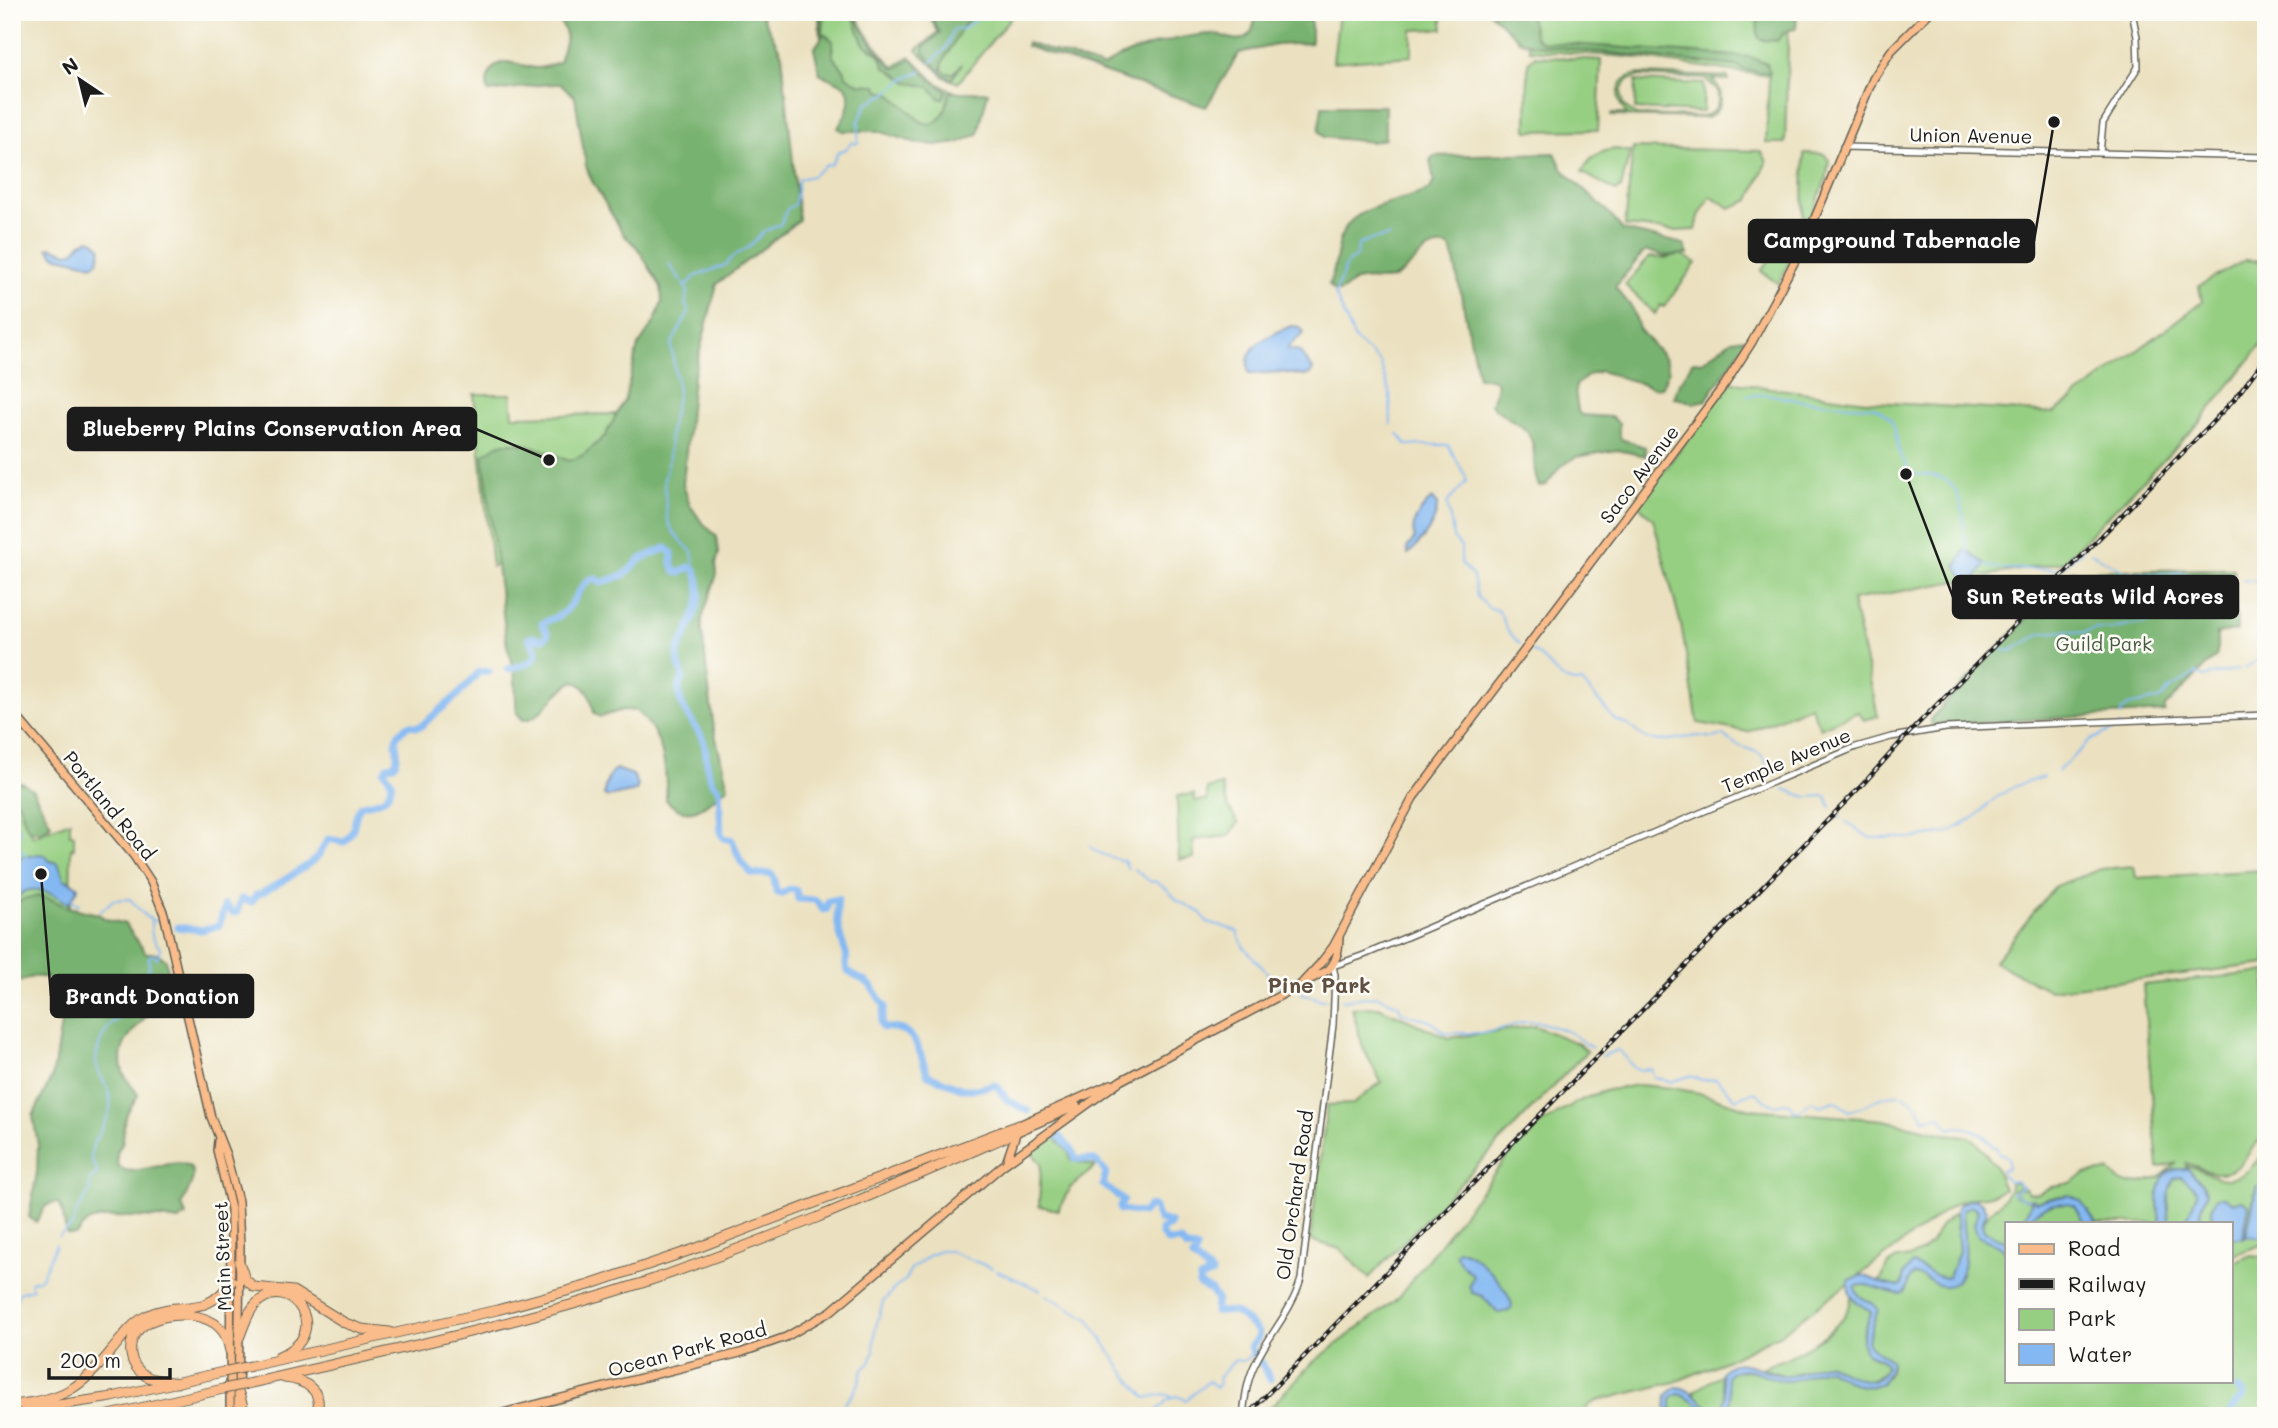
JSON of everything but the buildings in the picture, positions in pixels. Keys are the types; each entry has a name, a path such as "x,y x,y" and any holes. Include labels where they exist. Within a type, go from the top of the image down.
{"highway":[{"path":"12,1411 65,1406 178,1384 557,1294 645,1267 1017,1129"},
{"path":"105,1416 500,1324 642,1283 754,1242 1017,1129"},
{"path":"239,1262 245,1279 254,1287 300,1293 337,1319 362,1329 406,1332"},
{"path":"12,1405 45,1401 71,1391 90,1376 136,1322 157,1312 209,1303 219,1297 232,1281"},
{"path":"239,1338 250,1313 263,1298 274,1295 288,1297 296,1302 303,1312 306,1331 298,1345 284,1354 251,1366"},
{"path":"178,1384 147,1377 134,1365 132,1343 145,1324 173,1316 206,1320 222,1330 228,1338 230,1351"},
{"path":"275,1377 300,1381 311,1386 318,1402 316,1416"},
{"path":"239,1394 246,1416"}],"main road":[{"name":"Saco Avenue","path":"1303,982 1327,956 1339,937 1413,798 1726,384 1802,250 1863,99 1881,65 1930,12"},
{"name":"Portland Road","path":"12,711 148,876 164,914 177,968"},
{"name":"Saco Avenue","path":"1335,962 1339,937"},
{"path":"1327,956 1327,964 1335,962"},
{"path":"1303,982 1324,973 1335,962"},
{"name":"Main Street","path":"177,968 196,1058 218,1141 226,1156 238,1201 238,1416"},
{"name":"Ocean Park Road","path":"1002,1166 1009,1158 1017,1129 1120,1081 1303,982"},
{"name":"Ocean Park Road","path":"491,1416 740,1353 792,1334 840,1304 1002,1166 1120,1081"},
{"path":"1017,1129 1103,1093"},
{"name":"Main Street","path":"218,1141 217,1150 231,1209 230,1416"},
{"path":"1013,1144 1023,1150"}],"street":[{"path":"2100,153 2104,123 2138,66 2137,37 2132,12"},
{"name":"Union Avenue","path":"1843,148 2266,157"},
{"name":"Temple Avenue","path":"1335,962 1348,961 1883,739 1946,728 2266,715"},
{"name":"Old Orchard Road","path":"1243,1416 1247,1387 1254,1366 1292,1304 1301,1279 1334,1019 1335,962"}],"green space":[{"path":"548,12 760,12 782,54 799,220 717,284 693,378 683,484 690,505 717,537 717,574 702,619 702,631 714,730 728,787 705,805 690,811 683,811 666,800 662,751 652,730 636,711 623,710 600,717 594,713 586,690 574,681 530,719 523,720 517,713 514,672 507,646 483,455 498,445 515,443 534,447 569,461 583,455 605,436 625,399 638,346 655,321 662,302 661,287 637,247 624,235 592,181 586,166 575,97 561,84 488,92 487,84 491,71 501,63 537,68 559,62 566,34 561,23"},
{"path":"819,12 856,12 868,35 894,67 910,56 937,83 955,92 958,98 938,132 851,87 823,44 819,30"},
{"path":"820,12 825,12 823,33 833,41 833,57 846,76 859,84 877,85 879,91 892,94 924,123 934,122 943,115 950,92 988,92 978,134 958,143 941,145 920,144 878,131 842,131 838,128 846,113 849,97 846,86 820,74 814,49 822,37"},
{"path":"852,12 874,47 893,68 911,59 932,81 947,91 943,99 930,87 910,83 885,67 880,55 864,44"},
{"path":"926,12 1015,12 958,83 944,77 917,50 938,32"},
{"path":"929,12 975,12 962,28 943,62 942,69 947,73 954,73 962,64 952,79 944,75 924,53 924,47 940,33"},
{"path":"1258,12 1277,12 1282,19 1311,20 1311,43 1276,45 1239,53 1206,107 1026,46 1027,43 1103,67 1140,49 1185,37 1216,34 1235,39 1244,38 1252,31"},
{"path":"1339,12 1441,12 1443,29 1412,30 1412,56 1333,62"},
{"path":"1489,12 1529,12 1535,37 1543,42 1750,57 1767,64 1770,73 1735,66 1533,45 1520,41"},
{"path":"1520,12 1789,12 1785,143 1766,143 1769,76 1629,57 1530,50"},
{"path":"1757,12 1797,12 1796,28 1785,32 1777,41 1761,40 1758,37"},
{"path":"1535,56 1601,60 1598,130 1527,131 1528,63"},
{"path":"1640,74 1728,77 1728,80 1712,79 1719,90 1721,100 1717,110 1707,118 1611,116 1627,114 1618,95 1622,83 1632,76","holes":["1640,76 1706,79 1717,90 1718,100 1714,110 1702,117 1636,115 1623,105 1621,91 1628,80"]},
{"path":"1636,81 1704,84 1703,112 1635,109"},
{"path":"1322,106 1385,106 1385,139 1372,142 1324,137 1319,131"},
{"path":"1633,148 1761,151 1767,161 1750,200 1730,208 1711,196 1699,216 1696,230 1676,231 1625,226"},
{"path":"1617,149 1630,152 1621,188 1616,191 1582,172 1596,155"},
{"path":"1555,153 1563,170 1606,210 1623,230 1684,244 1688,254 1665,256 1647,251 1615,287 1633,309 1639,329 1665,359 1669,371 1662,387 1655,388 1600,371 1589,375 1577,384 1575,389 1581,415 1611,417 1619,423 1621,439 1645,447 1646,456 1617,450 1576,457 1559,468 1546,485 1539,486 1531,438 1519,424 1491,404 1497,385 1495,380 1478,377 1449,247 1433,247 1394,278 1360,280 1340,292 1329,285 1341,237 1347,226 1367,211 1430,189 1434,181 1430,160 1434,156"},
{"path":"1804,153 1824,154 1829,160 1827,176 1811,218 1808,219 1803,215"},
{"path":"1799,226 1806,227 1806,230 1778,284 1761,271"},
{"path":"1681,254 1696,263 1664,307 1661,305 1655,314 1625,285 1649,257 1664,258"},
{"path":"2245,260 2266,261 2266,339 2200,422 2063,562 1852,600 1878,716 1864,720 1858,712 1820,728 1810,706 1748,732 1698,723 1681,625 1653,519 1639,506 1728,382 1873,402 2054,413 2202,302 2199,286"},
{"path":"1744,338 1746,341 1743,346 1706,400 1694,403 1674,397 1693,361 1702,362 1732,340"},
{"path":"474,394 511,394 513,416 615,414 617,505 492,567"},
{"name":"Guild Park","path":"2234,569 2237,631 2217,634 2217,655 2165,707 2165,712 1932,725 1930,719 2072,571"},
{"path":"21,782 32,789 51,824 42,832 29,830 18,803 12,797 12,783"},
{"path":"1222,785 1228,807 1238,823 1229,836 1193,840 1194,858 1179,860 1177,796 1194,794 1195,801 1207,800 1207,789"},
{"path":"12,797 20,804 23,818 33,836 70,821 74,848 71,848 70,909 12,900"},
{"path":"2266,838 2266,964 2049,990 1994,962 2055,886 2101,869 2134,866 2136,878 2265,870"},
{"path":"41,896 64,906 125,924 146,953 157,953 166,960 167,988 123,1048 123,1072 138,1095 126,1116 123,1140 117,1155 119,1166 126,1170 178,1163 188,1166 193,1177 182,1204 186,1216 178,1221 146,1217 95,1219 83,1226 76,1235 67,1234 58,1203 44,1208 36,1222 29,1217 37,1172 38,1145 33,1116 53,1074 66,992 45,978 12,981 12,906 26,898"},
{"path":"2266,972 2266,1138 2255,1145 2241,1163 2228,1172 2210,1172 2186,1163 2186,1169 2169,1175 2163,1181 2158,1196 2161,1222 2095,1222 2083,1205 2072,1196 2035,1202 2033,1198 2022,1198 2015,1191 2024,1188 2029,1193 2038,1194 2051,1187 2070,1183 2085,1174 2110,1171 2119,1181 2128,1184 2140,1183 2159,1178 2177,1163 2158,1168 2143,985"},
{"path":"1378,1007 1449,1038 1535,1026 1579,1044 1587,1051 1369,1278 1340,1249 1310,1240 1327,1105 1353,1104 1381,1082 1363,1048 1352,1008"},
{"path":"1638,1085 1699,1093 1750,1109 1884,1120 1965,1136 1975,1140 1995,1166 2004,1189 1956,1203 1779,1335 1675,1382 1597,1401 1589,1405 1583,1414 1619,1416 1262,1416 1311,1364 1398,1298 1507,1157 1540,1125 1593,1095"},
{"path":"1052,1134 1068,1151 1072,1161 1096,1166 1070,1188 1058,1210 1039,1206 1041,1164 1030,1150"},
{"path":"2266,1152 2266,1186 2256,1187 2246,1236 2266,1237 2266,1243 2232,1256 2232,1238 2244,1236 2249,1205 2242,1200 2231,1203 2224,1197 2213,1204 2212,1222 2197,1222 2207,1193 2188,1166 2222,1179 2229,1179 2246,1172"},
{"path":"2183,1174 2200,1190 2189,1222 2166,1222 2169,1179"},
{"path":"2010,1182 2015,1182 2021,1187 2012,1190 2014,1196 2032,1201 2024,1222 2005,1222 2005,1241 1985,1233 1982,1224 2009,1189"},
{"path":"2051,1203 2074,1203 2087,1222 2030,1222 2034,1211"},
{"path":"1973,1206 1981,1213 1978,1229 2005,1248 2005,1382 2232,1382 2232,1264 2251,1255 2266,1257 2266,1416 1668,1416 1670,1400 1678,1392 1707,1410 1724,1413 1726,1376 1730,1371 1756,1370 1786,1380 1829,1368 1855,1383 1873,1384 1883,1380 1891,1365 1864,1343 1875,1315 1852,1289 1860,1282 1897,1293 1914,1272 1944,1283 1961,1265 1959,1216 1963,1207"},
{"path":"1955,1213 1959,1251 1949,1277 1935,1275 1913,1264 1904,1274 1901,1286 1894,1287 1880,1282 1887,1266 1895,1260 1923,1251 1941,1225"},
{"path":"1851,1297 1871,1312 1862,1346 1870,1355 1885,1363 1885,1371 1877,1377 1862,1380 1827,1364 1786,1376 1762,1368 1792,1355 1825,1335 1843,1318"},
{"path":"1720,1375 1725,1397 1723,1408 1719,1411 1703,1404 1693,1392"}],"water":[{"path":"89,239 95,241 101,249 98,261 93,265 55,256 48,248 73,252"},
{"path":"1291,326 1300,327 1304,333 1288,349 1299,351 1313,369 1311,374 1249,374 1249,356 1253,349 1266,338"},
{"path":"1432,499 1437,504 1437,511 1432,525 1408,554 1407,548 1415,538 1417,517"},
{"path":"1965,551 1985,564 1976,578 1969,583 1956,566"},
{"path":"616,769 633,775 638,785 636,791 608,797 604,795 607,780"},
{"path":"38,854 58,863 64,879 78,886 68,904 54,895 37,890 26,891 12,901 12,890 17,881 12,878 12,860"},
{"path":"2188,1169 2201,1182 2207,1193 2197,1222 2185,1222 2197,1194 2194,1187 2181,1177 2174,1178 2170,1189 2170,1222 2161,1222 2158,1202 2162,1180 2171,1171"},
{"path":"2257,1186 2266,1186 2265,1238 2246,1236"},
{"path":"2069,1195 2081,1201 2095,1222 2084,1222 2075,1206 2058,1204 2036,1213 2032,1222 2024,1222 2032,1201 2030,1199 2035,1202"},
{"path":"2216,1197 2224,1197 2233,1203 2241,1200 2249,1205 2243,1238 2232,1238 2232,1222 2212,1222 2212,1208"},
{"path":"1974,1199 1982,1203 1986,1211 1982,1224 1984,1231 2005,1241 2005,1251 1978,1236 1974,1225 1978,1211 1971,1206 1962,1210 1963,1265 1955,1283 1942,1286 1914,1274 1902,1294 1865,1285 1855,1287 1862,1298 1878,1309 1867,1342 1891,1362 1882,1383 1860,1386 1827,1369 1784,1381 1741,1369 1727,1376 1730,1402 1724,1415 1711,1414 1678,1394 1672,1398 1672,1416 1666,1416 1667,1395 1676,1387 1689,1391 1709,1408 1722,1410 1725,1397 1721,1373 1734,1364 1742,1363 1789,1376 1827,1364 1860,1379 1876,1379 1886,1365 1863,1348 1863,1337 1871,1312 1851,1296 1849,1280 1863,1275 1899,1287 1904,1274 1913,1264 1935,1275 1949,1277 1959,1251 1956,1209 1961,1203"},
{"path":"1458,1250 1473,1256 1498,1281 1510,1299 1512,1306 1509,1311 1498,1313 1482,1296 1472,1293 1469,1287 1473,1275 1455,1254"}],"waterway":[{"path":"932,62 946,48 954,29 963,29 974,21 977,12"},
{"path":"902,80 922,71"},
{"path":"685,287 696,276 726,265 763,232 781,224 787,209 795,204 799,179 812,176 826,165 832,164 838,152 846,149 852,142 856,144 859,121 867,103 886,94 901,82"},
{"path":"1389,236 1358,245 1357,255 1346,265 1335,294 1355,340 1380,362 1390,393 1391,425"},
{"path":"669,264 688,291 685,304 689,312 671,345 678,391 664,480 667,519 673,532 692,552 695,569"},
{"path":"1747,396 1767,394 1796,400 1873,407 1882,412 1892,421 1900,454 1912,474 1932,475 1950,483 1961,504 1964,528"},
{"path":"1398,434 1407,445 1448,445 1466,477 1466,482 1447,503 1453,538 1461,547 1461,563 1473,577 1477,597 1488,607 1499,611 1508,631 1520,644"},
{"path":"1964,534 1969,553"},
{"path":"508,669 526,664 536,656 537,651 529,638 546,637 548,634 542,624 567,610 590,580 596,578 601,583 624,575 641,559 666,548 672,553 672,564 676,572 680,573 689,567 695,569 700,594 695,615 679,651 678,661 683,676 679,691 685,711 703,740 708,772 719,789 721,834 732,840 741,862 752,874 771,874 776,892 781,894 789,889 796,890 798,899 816,900 823,910 827,909 828,901 838,899 837,920 847,969 852,975 869,984 885,1006 881,1023 883,1028 903,1031 915,1041 928,1075 963,1089 994,1085 1007,1100 1028,1111"},
{"path":"1984,565 2001,569 2060,569 2083,549"},
{"path":"2091,553 2125,572 2184,572 2202,586 2236,581"},
{"path":"2243,580 2266,583"},
{"path":"2003,650 2010,651 2043,633 2084,633 2149,622 2228,590 2233,581"},
{"path":"1532,651 1560,676 1573,682 1582,682 1615,720 1629,726 1646,739 1661,741 1724,735 1731,742 1757,752 1767,764 1771,775"},
{"path":"2245,668 2266,655"},
{"path":"2121,716 2121,712 2128,706 2160,699 2170,689 2196,673 2203,677 2239,669"},
{"path":"178,927 201,930 219,926 225,905 233,913 237,912 241,899 252,902 256,895 306,866 318,856 328,839 344,842 352,832 360,806 380,801 387,795 392,782 384,771 387,766 394,765 397,759 396,740 402,730 410,725 421,726 459,694 479,672 489,671"},
{"path":"2058,771 2091,740 2120,726"},
{"path":"1846,822 1870,838 1914,838 1948,833 1974,818 1994,799 2013,787 2043,777"},
{"path":"1784,789 1806,797 1826,796 1831,807"},
{"path":"12,820 20,829 18,845 27,858"},
{"path":"1089,845 1100,853 1124,861 1128,869"},
{"path":"1134,869 1151,882 1155,881 1168,890 1177,900 1201,913 1207,922 1237,931 1243,946 1280,987"},
{"path":"72,895 74,902 79,904"},
{"path":"101,911 113,900 130,899 146,917 157,922"},
{"path":"59,1236 73,1225 77,1211 89,1193 90,1180 97,1173 91,1151 110,1108 108,1089 97,1069 98,1050 107,1029 117,1020 114,1010 123,1005 143,979 149,969 149,957 153,954 157,958 161,949 152,936 151,920"},
{"path":"1301,993 1322,1000 1328,999"},
{"path":"1341,1000 1377,996 1399,1005 1401,1012 1432,1022 1445,1033 1486,1033 1524,1022 1540,1022 1569,1032 1592,1048"},
{"path":"1602,1056 1618,1050 1636,1069 1651,1069 1654,1077 1670,1082 1690,1076 1702,1080 1716,1079 1736,1099 1754,1092 1773,1105 1788,1103 1796,1112 1813,1101 1820,1106 1834,1101 1850,1111 1884,1097 1906,1097 1919,1109 1924,1119 1940,1116 1949,1129 1967,1128 1984,1136 1997,1148 1999,1154 2008,1158 2008,1168 2001,1170 2001,1173 2009,1181 2015,1181 2022,1187 2012,1193 2029,1199"},
{"path":"1057,1134 1076,1159 1098,1163"},
{"path":"1102,1168 1106,1173 1103,1185 1123,1200 1120,1210 1143,1213 1149,1206 1154,1206 1159,1220 1171,1223 1161,1230 1168,1242 1180,1241 1187,1248 1197,1249 1193,1258 1212,1274 1200,1279 1199,1285 1211,1291 1217,1299 1215,1312 1236,1313 1257,1330 1258,1338 1251,1346 1254,1355"},
{"path":"13,1305 20,1292 33,1289 31,1281 42,1276 56,1244"},
{"path":"833,1416 853,1394 863,1369 870,1363 883,1302 905,1280 912,1268 940,1251 949,1251 992,1268"},
{"path":"997,1271 1040,1290"},
{"path":"1046,1295 1089,1319 1123,1371 1146,1398 1164,1394 1174,1398"},
{"path":"1149,1416 1167,1400 1177,1396 1186,1400 1209,1381 1216,1388 1218,1378 1235,1360 1244,1361 1253,1353"},
{"path":"1261,1362 1270,1379"},
{"path":"2229,1416 2243,1397 2243,1393 2238,1389"},
{"path":"1043,1416 1058,1409 1087,1416"}],"railway":[{"path":"1246,1416 2206,429 2237,396 2266,357"}],"place":[{"name":"Campground Tabernacle","path":"2054,122"},
{"name":"Blueberry Plains Conservation Area","path":"549,460"},
{"name":"Sun Retreats Wild Acres","path":"1906,474"},
{"name":"Brandt Donation","path":"41,874"}],"district":[{"name":"Pine Park","path":"1319,984"}]}
